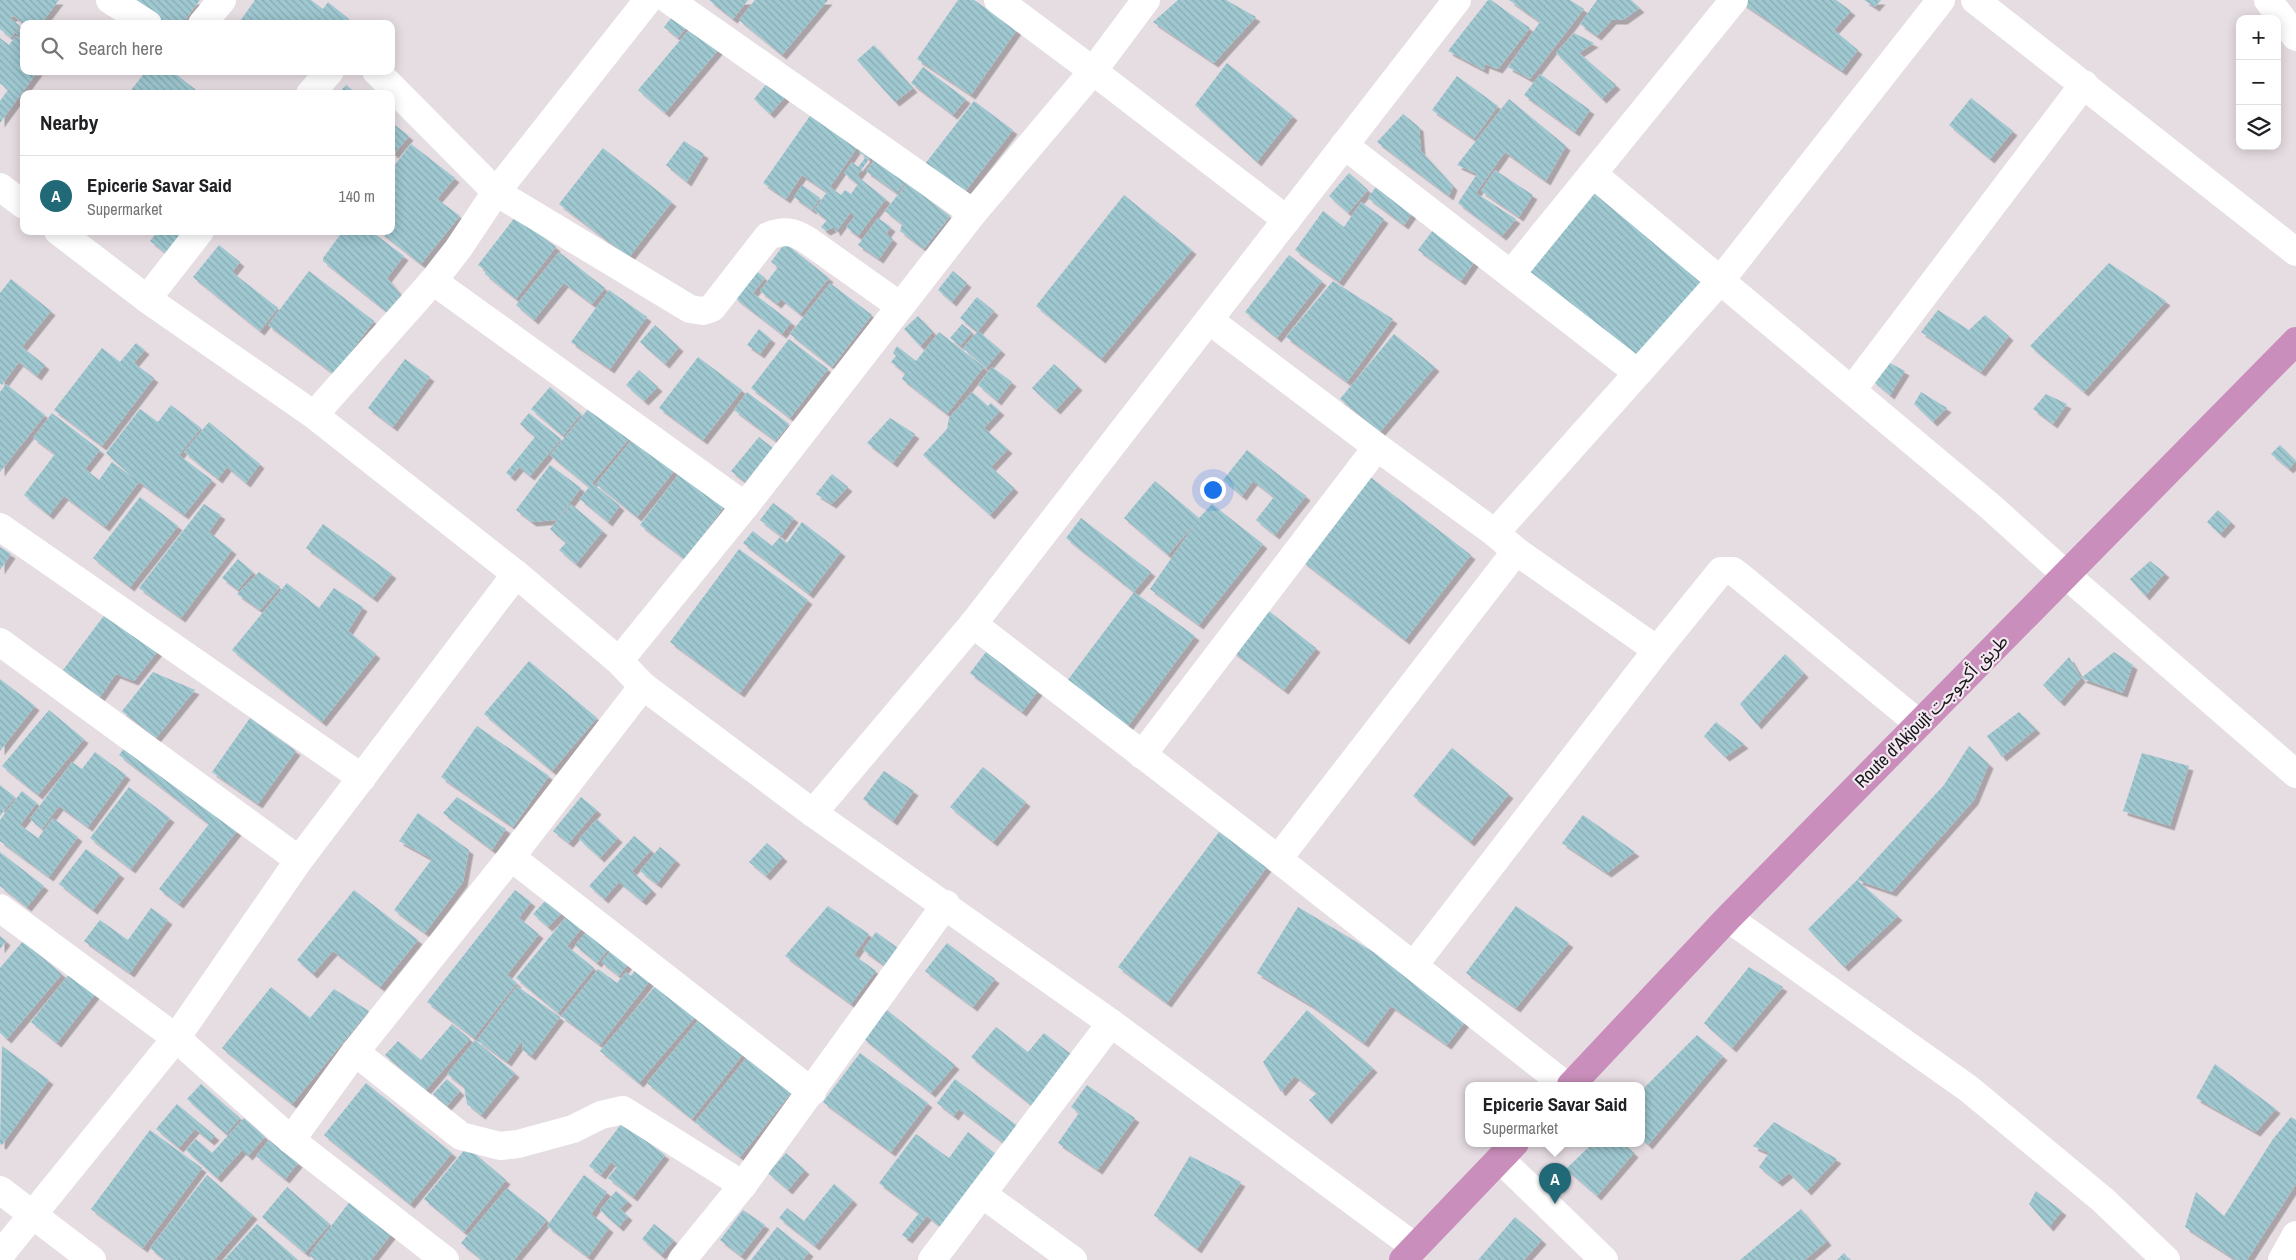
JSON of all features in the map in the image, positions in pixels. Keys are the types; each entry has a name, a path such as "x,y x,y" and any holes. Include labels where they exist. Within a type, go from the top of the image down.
{"highway":[{"name":"Route d'Akjoujt طريق أكجوجت","path":"1574,1082 1728,918 1918,723 2296,341"},
{"path":"1409,1254 1507,1151"}],"street":[{"path":"110,0 142,20"},
{"path":"205,20 222,0"},
{"path":"314,415 433,281 458,249 496,192 648,0"},
{"path":"669,0 973,213"},
{"path":"998,0 1287,220"},
{"path":"619,661 745,506 973,213 1093,71 1146,0"},
{"path":"813,813 973,624 1457,0"},
{"path":"1511,274 1734,0"},
{"path":"1496,533 1720,281 1942,0"},
{"path":"2268,0 2296,36"},
{"path":"1988,4 2084,84 2296,252"},
{"path":"313,90 327,75"},
{"path":"380,75 395,90"},
{"path":"1852,390 2084,84"},
{"path":"395,90 496,192 690,309 703,311 712,308 768,236 782,230 795,232 900,306"},
{"path":"1344,145 1638,373"},
{"path":"1593,174 1992,508 2066,575 2296,774"},
{"path":"0,187 20,202"},
{"path":"63,235 147,299 314,415 516,574 619,661 643,686 813,813 946,904 1111,1023 1409,1254"},
{"path":"147,299 197,235"},
{"path":"433,281 745,506"},
{"path":"1209,320 1377,447 1496,533 1516,551 1658,650"},
{"path":"1142,755 1377,447"},
{"path":"0,527 362,778"},
{"path":"1278,859 1516,551"},
{"path":"1414,965 1721,571 1733,571 1918,723"},
{"path":"0,1255 176,1038 299,860 516,574"},
{"path":"973,624 1278,859 1561,1082"},
{"path":"0,642 299,860"},
{"path":"291,1140 355,1052 511,857 643,686"},
{"path":"511,857 812,1092"},
{"path":"682,1260 743,1185 812,1092 946,904"},
{"path":"0,908 176,1038 291,1140 445,1260"},
{"path":"1728,918 1969,1089 2103,1200 2166,1260"},
{"path":"932,1260 1111,1023"},
{"path":"355,1052 461,1136 500,1146 518,1144 573,1129 601,1115 623,1110 743,1185"},
{"path":"1507,1151 1604,1260"},
{"path":"0,1190 92,1260"},
{"path":"982,1194 1073,1260"},
{"path":"2282,1260 2296,1235"}],"building":[{"path":"0,0 59,0 44,20 20,21 14,16 10,18 20,26 11,38 0,29"},
{"path":"137,0 200,0 185,20 152,20 133,6"},
{"path":"255,0 311,0 323,9 328,2 349,19 348,20 241,20"},
{"path":"709,0 748,0 733,19"},
{"path":"755,0 828,0 782,55 739,20"},
{"path":"958,0 974,0 1017,30 971,95 917,59"},
{"path":"1178,0 1226,0 1256,17 1214,63 1153,22"},
{"path":"1488,0 1491,0 1530,28 1498,69 1485,64 1484,70 1448,51"},
{"path":"1509,0 1570,0 1584,9 1530,79 1508,67 1540,22"},
{"path":"1597,0 1631,0 1640,8 1623,20 1612,20 1597,36 1580,24"},
{"path":"1745,0 1836,0 1851,11 1834,30 1858,50 1842,71 1742,3"},
{"path":"1864,0 1881,0 1875,7"},
{"path":"675,13 689,24 678,38 664,27"},
{"path":"693,25 720,48 665,113 638,90"},
{"path":"1574,33 1594,43 1579,53 1616,85 1602,99 1556,53"},
{"path":"16,36 20,38 20,75 35,75 24,90 20,90 20,96 0,123 0,101 8,90 0,83 0,38 9,45"},
{"path":"874,45 913,88 895,102 857,60"},
{"path":"1227,63 1293,116 1257,162 1195,105"},
{"path":"923,67 966,99 953,115 911,83"},
{"path":"1540,74 1590,110 1575,132 1524,95"},
{"path":"143,75 177,75 196,90 131,90"},
{"path":"1457,76 1498,106 1474,139 1432,110"},
{"path":"768,82 785,97 770,114 754,99"},
{"path":"346,85 352,90 342,90"},
{"path":"1971,98 2013,131 1990,159 1949,125"},
{"path":"1509,99 1566,146 1546,181 1505,152 1476,193 1516,219 1502,236 1458,203 1477,174 1457,165"},
{"path":"974,101 1013,130 964,193 925,164"},
{"path":"812,113 859,145 830,187 841,195 845,190 851,194 858,184 844,173 852,162 858,167 866,157 859,152 863,148 872,155 857,176 886,199 858,236 846,227 855,216 851,212 836,232 834,227 826,231 821,227 827,220 814,210 827,192 802,175 786,199 763,183"},
{"path":"1403,114 1419,127 1421,151 1453,186 1449,196 1377,142"},
{"path":"395,125 409,136 395,153"},
{"path":"684,141 704,154 687,182 666,165"},
{"path":"411,144 455,178 437,199 460,216 421,264 384,235 395,235 395,165"},
{"path":"603,148 672,202 629,257 559,204"},
{"path":"879,154 910,176 897,193 866,171"},
{"path":"1495,170 1533,195 1519,217 1481,191"},
{"path":"1349,173 1368,190 1348,213 1329,196"},
{"path":"1380,181 1416,208 1404,225 1368,198"},
{"path":"907,183 950,216 924,249 900,231 902,224 885,211"},
{"path":"1590,183 1710,280 1635,364 1522,271"},
{"path":"802,185 820,198 812,210 794,197"},
{"path":"1124,195 1192,250 1101,359 1036,306"},
{"path":"1361,202 1384,219 1339,282 1295,250 1323,211 1344,227"},
{"path":"516,216 556,247 516,299 485,274 485,270 478,265"},
{"path":"878,218 891,227 886,234 893,239 879,259 858,245"},
{"path":"1436,226 1478,257 1461,281 1418,250"},
{"path":"155,235 181,235 167,254 150,241"},
{"path":"340,235 376,235 404,256 387,278 401,295 387,312 323,261 323,258"},
{"path":"785,243 829,278 800,314 781,299 777,304 760,291 778,267 771,262"},
{"path":"219,245 240,262 232,272 278,308 260,331 193,277"},
{"path":"559,252 605,288 592,304 564,283 534,320 516,305"},
{"path":"1289,255 1322,281 1277,338 1245,312"},
{"path":"2109,263 2166,301 2084,392 2030,346"},
{"path":"755,270 765,278 753,293 791,322 782,334 734,297"},
{"path":"309,271 374,321 334,374 268,325"},
{"path":"953,271 967,283 952,302 938,290"},
{"path":"11,279 51,311 22,347 45,365 37,376 19,362 2,385 0,383 0,293"},
{"path":"1333,281 1393,319 1347,382 1286,337"},
{"path":"830,283 872,315 832,367 790,334"},
{"path":"609,290 647,317 610,369 571,342"},
{"path":"977,297 994,311 977,332 960,318"},
{"path":"1938,310 1969,330 1985,315 2009,336 1981,372 1921,332"},
{"path":"918,316 933,332 920,346 904,329"},
{"path":"962,324 972,332 960,346 950,338"},
{"path":"655,325 679,347 665,364 640,342"},
{"path":"759,329 771,339 760,354 747,345"},
{"path":"978,331 1001,350 986,368 963,348"},
{"path":"939,332 984,367 947,414 902,379 905,373 891,362 896,356 893,353 897,346 916,361"},
{"path":"1394,334 1435,367 1380,432 1340,399"},
{"path":"789,339 828,369 790,418 751,388"},
{"path":"136,343 145,350 134,363 154,378 102,446 54,410 102,348 120,362"},
{"path":"698,357 742,390 703,440 659,408"},
{"path":"405,359 430,377 393,427 368,408"},
{"path":"1888,362 1905,371 1890,395 1872,380"},
{"path":"1054,364 1078,386 1056,410 1032,388"},
{"path":"992,367 1012,382 997,401 978,385"},
{"path":"639,370 658,387 644,401 626,385"},
{"path":"6,384 45,415 0,472 0,392"},
{"path":"550,387 581,414 563,436 531,409"},
{"path":"747,392 789,424 776,441 734,410"},
{"path":"972,392 988,406 991,403 1000,411 984,428 1008,449 991,467 1014,488 990,515 923,455 947,429 949,418"},
{"path":"1921,392 1947,408 1933,422 1914,404"},
{"path":"2046,394 2067,404 2053,424 2033,409"},
{"path":"594,402 633,434 592,483 620,506 608,522 580,499 589,487 550,455"},
{"path":"171,405 201,428 179,455 212,480 184,515 139,482 105,527 64,496 49,515 24,495 55,454 33,438 52,413 100,450 85,469 99,480 112,462 135,479 106,453 140,409 158,422"},
{"path":"529,413 561,439 530,476 519,467 511,477 506,473 535,437 520,424"},
{"path":"890,418 915,434 893,463 867,443"},
{"path":"209,422 260,464 246,483 227,467 218,479 184,452"},
{"path":"634,437 675,470 637,517 596,484"},
{"path":"759,437 773,448 745,482 731,471"},
{"path":"2280,445 2296,461 2289,469 2271,454"},
{"path":"1247,450 1306,496 1275,535 1256,520 1274,497 1253,481 1242,496 1223,480"},
{"path":"550,465 581,488 557,520 532,522 516,510"},
{"path":"681,471 726,504 685,559 640,525"},
{"path":"832,474 848,487 832,504 816,494"},
{"path":"1369,476 1471,555 1405,640 1302,561"},
{"path":"1155,481 1199,518 1212,504 1263,544 1199,625 1150,589 1197,521 1168,555 1124,518"},
{"path":"140,497 178,526 130,587 93,558"},
{"path":"773,503 794,518 781,536 760,520"},
{"path":"204,504 221,515 209,532 232,550 181,618 139,588"},
{"path":"571,504 603,531 576,564 559,550 566,543 550,529"},
{"path":"2218,510 2231,522 2220,534 2207,522"},
{"path":"1081,518 1151,572 1134,592 1066,538"},
{"path":"802,522 841,552 809,594 743,543 753,531 772,546 780,537 787,543"},
{"path":"323,524 392,574 373,598 306,548"},
{"path":"0,547 11,554 0,570"},
{"path":"739,549 808,600 740,693 670,642"},
{"path":"238,559 253,572 238,590 222,578"},
{"path":"2150,561 2165,573 2145,596 2130,579"},
{"path":"259,572 280,587 260,610 237,594"},
{"path":"287,583 319,608 334,588 363,607 348,631 376,654 322,722 232,650"},
{"path":"1134,592 1195,636 1128,726 1067,681"},
{"path":"1265,608 1316,648 1284,690 1232,651"},
{"path":"106,613 158,651 134,681 116,674 100,697 63,670"},
{"path":"986,652 1038,691 1022,712 970,673"},
{"path":"2114,652 2133,665 2123,693 2081,678"},
{"path":"1785,654 1804,673 1757,725 1740,704"},
{"path":"2069,657 2081,678 2060,702 2043,685"},
{"path":"529,661 597,718 552,771 484,714"},
{"path":"153,672 195,690 156,738 122,711"},
{"path":"0,679 35,706 0,751"},
{"path":"49,710 84,739 38,795 2,766"},
{"path":"2019,712 2036,729 2002,757 1987,736"},
{"path":"250,718 296,751 258,804 212,772"},
{"path":"1716,722 1744,744 1725,757 1704,736"},
{"path":"477,726 549,776 513,827 441,777"},
{"path":"126,746 237,831 179,904 159,889 209,824 119,755"},
{"path":"1969,746 1989,764 1974,800 1892,892 1857,880 1944,785"},
{"path":"1452,748 1509,794 1470,842 1413,796"},
{"path":"95,752 126,775 88,827 59,806 42,829 30,819 72,762 82,769"},
{"path":"2142,753 2189,766 2170,826 2123,811"},
{"path":"983,767 1026,802 993,842 950,807"},
{"path":"884,771 914,791 893,821 863,799"},
{"path":"0,785 15,797 0,816"},
{"path":"129,787 170,818 131,869 90,838"},
{"path":"22,791 37,803 20,825 38,838 53,818 78,837 49,877 0,841 0,820"},
{"path":"457,797 506,829 492,850 443,813"},
{"path":"581,797 597,810 569,843 553,831"},
{"path":"418,813 469,850 463,882 425,933 394,910 432,859 399,841"},
{"path":"1583,815 1635,852 1607,873 1562,843"},
{"path":"597,819 618,838 600,858 579,839"},
{"path":"1219,832 1267,867 1167,1003 1118,967"},
{"path":"634,836 651,850 632,871 652,890 642,901 619,882 604,899 589,886"},
{"path":"767,843 783,857 766,876 749,862"},
{"path":"660,847 676,860 657,884 640,871"},
{"path":"86,849 120,874 93,910 59,884"},
{"path":"0,852 44,886 27,907 0,886"},
{"path":"1857,880 1898,916 1844,967 1808,929"},
{"path":"354,890 418,940 380,987 333,951 313,974 297,960"},
{"path":"515,890 531,902 519,918 539,934 507,975 517,983 474,1038 427,1002"},
{"path":"548,898 563,912 548,927 533,914"},
{"path":"828,906 869,934 854,955 876,971 851,1004 785,956"},
{"path":"1516,906 1569,943 1516,1008 1466,973"},
{"path":"1298,907 1412,975 1468,1018 1447,1045 1391,1006 1364,1043 1309,1004 1257,973"},
{"path":"151,908 168,920 130,973 84,941 100,920 128,940"},
{"path":"567,916 582,928 567,946 594,968 558,1013 516,978"},
{"path":"589,929 610,947 597,963 575,945"},
{"path":"876,932 898,948 885,966 863,950"},
{"path":"0,936 6,941 0,949"},
{"path":"23,941 62,974 7,1039 0,1033 0,968"},
{"path":"947,943 995,979 973,1007 925,971"},
{"path":"614,947 631,960 619,976 601,962"},
{"path":"637,967 652,978 600,1045 561,1016 598,969 617,983 626,972 631,976"},
{"path":"1749,967 1783,987 1732,1048 1704,1023"},
{"path":"70,973 96,993 57,1043 31,1022"},
{"path":"658,983 696,1016 639,1083 600,1051"},
{"path":"517,986 560,1017 531,1056 523,1050 522,1041 507,1062 477,1040"},
{"path":"271,987 310,1018 334,989 369,1011 292,1104 222,1048"},
{"path":"887,1010 955,1065 931,1093 863,1038"},
{"path":"1307,1010 1373,1068 1327,1120 1309,1100 1317,1093 1295,1076 1281,1092 1263,1062"},
{"path":"700,1018 744,1053 692,1119 647,1083"},
{"path":"452,1024 470,1039 426,1090 385,1055 398,1041 421,1060"},
{"path":"996,1027 1028,1052 1044,1033 1076,1058 1035,1108 971,1057"},
{"path":"1697,1035 1723,1056 1648,1145 1645,1142 1645,1087"},
{"path":"475,1040 515,1073 481,1115 467,1104 464,1087 447,1074"},
{"path":"2,1046 49,1080 2,1145 0,1144"},
{"path":"860,1053 928,1103 891,1152 823,1102"},
{"path":"747,1057 795,1088 740,1157 695,1122"},
{"path":"2215,1064 2276,1109 2256,1132 2196,1098"},
{"path":"447,1079 460,1091 447,1106 433,1094"},
{"path":"955,1079 1019,1127 1005,1144 959,1109 954,1116 937,1103"},
{"path":"366,1083 452,1153 410,1204 324,1135"},
{"path":"201,1084 240,1118 226,1134 187,1099"},
{"path":"1087,1085 1135,1118 1098,1170 1058,1143 1079,1113 1071,1107"},
{"path":"177,1104 215,1136 210,1141 195,1129 179,1148 156,1129"},
{"path":"2291,1117 2296,1120 2296,1184 2247,1260 2236,1260 2185,1227 2196,1192 2224,1216 2273,1139"},
{"path":"244,1118 265,1137 248,1156 242,1150 217,1178 186,1150 196,1139 212,1153"},
{"path":"1774,1122 1837,1159 1807,1191 1789,1173 1778,1182 1759,1167 1769,1153 1753,1146"},
{"path":"622,1123 665,1155 633,1197 608,1178 617,1167 611,1162 601,1175 589,1166"},
{"path":"150,1130 202,1168 143,1248 91,1209"},
{"path":"968,1132 997,1155 941,1227 927,1216 908,1239 902,1235 919,1213 879,1183 916,1134 949,1158"},
{"path":"269,1140 298,1163 285,1179 256,1156"},
{"path":"467,1147 506,1180 464,1232 424,1199"},
{"path":"1589,1147 1627,1147 1634,1153 1597,1196 1566,1169"},
{"path":"786,1153 805,1170 788,1190 768,1173"},
{"path":"1190,1156 1241,1182 1197,1249 1154,1215"},
{"path":"207,1175 253,1215 214,1260 165,1260 150,1248"},
{"path":"584,1175 607,1192 591,1214 609,1228 588,1257 547,1226"},
{"path":"834,1184 853,1200 815,1246 779,1218 787,1208 804,1221"},
{"path":"287,1187 330,1224 305,1253 262,1217"},
{"path":"507,1188 547,1220 514,1260 482,1260 461,1243"},
{"path":"616,1191 628,1201 620,1209 628,1216 619,1227 600,1210"},
{"path":"2036,1191 2062,1211 2049,1227 2029,1204"},
{"path":"351,1200 393,1232 371,1260 315,1260 309,1255"},
{"path":"1801,1209 1827,1241 1805,1260 1740,1260"},
{"path":"743,1210 765,1225 741,1256 720,1240"},
{"path":"1515,1217 1542,1240 1524,1260 1478,1260"},
{"path":"257,1224 298,1260 224,1260"},
{"path":"654,1224 674,1240 661,1255 642,1239"},
{"path":"777,1227 809,1252 803,1260 751,1260"},
{"path":"1844,1253 1850,1260 1837,1260"}],"place":[{"name":"Epicerie Savar Said","path":"1555,1204"}]}
